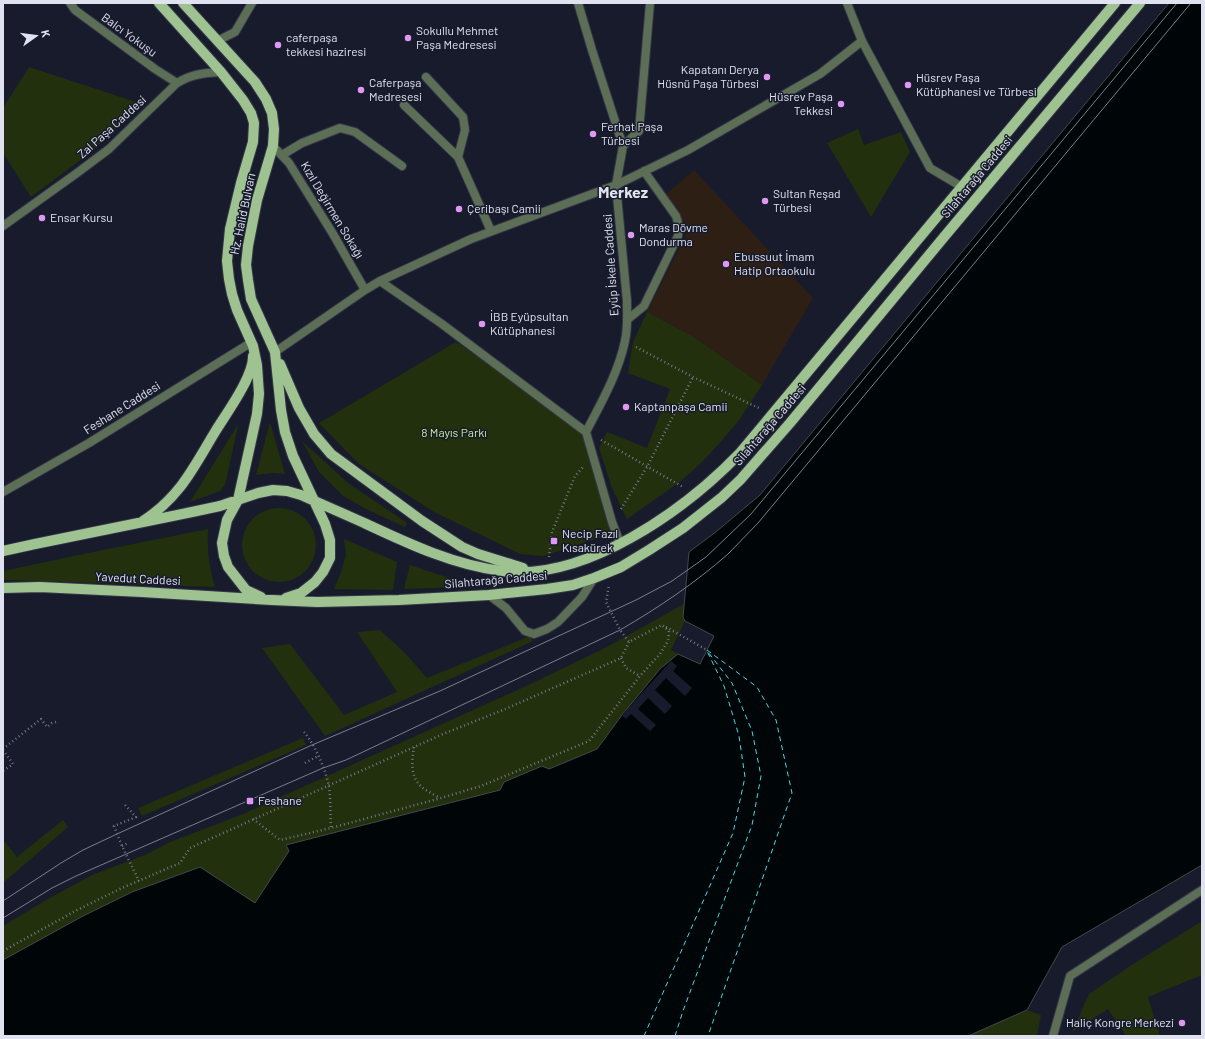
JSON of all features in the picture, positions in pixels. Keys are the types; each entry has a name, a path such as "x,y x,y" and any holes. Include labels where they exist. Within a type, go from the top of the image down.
{"main road":[{"name":"Hz. Halid Bulvarı","path":"159,3 221,72 243,100 254,123 253,142 230,229 227,261 232,294 237,310 252,344 257,365 259,394 257,414 238,500"},
{"name":"Hz. Halid Bulvarı","path":"183,3 255,82 266,98 272,113 274,146 258,200 248,246 246,265 251,298 275,352 281,410 285,432 293,456 313,501"},
{"name":"Silahtarağa Caddesi","path":"313,501 390,536 450,559 475,566 504,571 531,571 547,569 584,560 632,538 696,494 740,453 1115,3"},
{"name":"Silahtarağa Caddesi","path":"272,600 317,602 399,600 490,595 567,586 594,578 621,567 683,528 721,498 741,479 796,416 1140,3"},
{"path":"137,524 152,515 167,502 181,487 192,471 239,394 254,363 252,344"},
{"path":"275,352 299,408 314,434 331,454 422,521 462,546 478,554 531,571"},
{"path":"3,551 192,512 258,493 273,490 287,491 301,495 313,501 327,529 330,540 330,558 323,572 315,582 301,593 272,600 255,595 246,590 228,567 224,556 222,543 227,520 238,500"},
{"name":"Yavedut Caddesi","path":"3,588 40,587 272,600"}],"street":[{"name":"Balcı Yokuşu","path":"70,3 75,10 177,83"},
{"path":"217,41 235,32 252,3"},
{"path":"578,3 623,146 639,131 650,3"},
{"path":"847,3 862,41 930,168 962,187"},
{"path":"275,352 380,281 471,239 616,185 688,150 820,74 862,41"},
{"name":"Zal Paşa Caddesi","path":"3,226 109,149 177,83 194,75 221,72"},
{"path":"426,77 463,117 465,130 458,157"},
{"path":"404,105 458,157 492,231"},
{"path":"282,155 302,143 340,128 355,132 402,166"},
{"name":"Kızıl Değirmen Sokağı","path":"274,146 289,163 333,234 365,290"},
{"name":"Eyüp İskele Caddesi","path":"586,432 614,377 625,341 628,320 616,185 623,146"},
{"path":"628,320 644,306 678,236 679,230 679,223 676,216 644,171"},
{"path":"380,281 442,324 586,432 612,522 620,544"},
{"name":"Feshane Caddesi","path":"3,492 89,443 252,344"},
{"path":"490,595 506,608 525,631 534,634 547,629 558,622 582,597 594,578"},
{"path":"1054,1036 1070,976 1202,890"}],"path":[{"path":"625,341 772,414"},
{"path":"612,522 647,467 693,376"},
{"path":"586,432 696,494"},
{"path":"547,569 552,532 575,476 593,456"},
{"path":"610,571 606,602 620,630 629,642"},
{"path":"3,951 77,910 180,863 190,848 414,747 621,658 629,642 662,625"},
{"path":"662,625 706,650"},
{"path":"253,819 280,840 331,828 481,786 589,741 640,676 660,654 668,641 669,631 662,625"},
{"path":"621,658 626,668 640,676"},
{"path":"3,771 13,764 3,750 41,719 47,727 56,722"},
{"path":"304,732 318,756 329,786 331,828"},
{"path":"414,747 412,758 413,772 419,785 441,798"},
{"path":"305,763 318,756"},
{"path":"125,806 136,817 114,826 139,881"},
{"path":"122,846 128,843"}],"shaded area":[{"path":"1169,3 1202,3 1202,865 1062,947 1027,1010 968,1036 3,1036 3,960 83,916 132,892 200,867 255,903 289,851 286,845 500,790 504,782 542,766 549,769 597,749 622,715 660,669 678,654 700,664 714,636 685,621 683,617 689,552 760,495"},
{"name":"Ebussuut İmam Hatip Ortaokulu","path":"694,170 813,298 762,385 694,337 647,312 689,229 664,196"}],"green space":[{"path":"29,67 142,104 91,152 31,197 3,153 3,108"},
{"path":"858,129 864,145 901,132 910,152 871,217 827,143"},
{"path":"647,312 694,337 762,385 740,419 700,464 681,481 627,519 612,488 599,448 607,432 647,448 670,389 628,373 633,342"},
{"name":"8 Mayıs Parkı","path":"456,342 590,431 614,533 543,556 520,554 436,513 359,464 319,423"},
{"path":"270,422 285,474 272,473 256,475"},
{"path":"237,426 225,485 220,491 190,502"},
{"path":"302,441 348,483 407,523 405,527 368,510 343,496 319,472"},
{"path":"279,508 293,511 305,519 313,531 316,545 313,559 305,571 293,579 279,582 265,579 253,571 245,559 242,545 245,531 253,519 265,511"},
{"path":"208,529 209,558 215,587 3,580 3,571"},
{"path":"344,539 397,562 393,590 334,589 346,555"},
{"path":"410,565 461,582 460,587 404,589"},
{"path":"684,604 683,617 685,621 671,650 678,654 660,669 622,715 597,749 548,769 542,766 504,782 500,790 286,845 290,851 255,903 132,892 83,916 3,960 3,926 92,875 145,855 170,842 243,814 524,687 605,648"},
{"path":"380,630 406,654 427,678 530,636 533,641 325,736 262,648 290,644 344,715 397,692 357,632"},
{"path":"303,738 306,745 142,816 138,808"},
{"path":"63,820 68,827 3,883 3,844 5,842 17,857"},
{"path":"1202,921 1202,975 1148,997 1160,1036 1126,1036 1108,1009 1072,1032 1089,994 1130,966"},
{"path":"1027,1010 1041,1015 1037,1036 968,1036"}],"pier":[{"path":"671,661 677,666 673,671 692,688 685,696 666,678 655,690 672,706 665,714 648,698 638,709 656,725 650,731 631,714 626,719 622,715"}],"ferry route":[{"path":"707,650 757,687 776,720 792,793 708,1036"},
{"path":"644,1036 733,833 745,777 739,736 724,686 707,651"},
{"path":"675,1036 752,825 761,776 752,731 732,683 708,652"}],"tram line":[{"path":"3,901 83,850 312,745 440,691 636,600 672,581 706,557 751,514 1177,3"},
{"path":"3,918 52,888 76,876 323,768 346,760 620,630 662,604 703,575 728,554 758,523 1191,3"}],"place":[{"name":"Sokullu Mehmet Paşa Medresesi","path":"408,38"},
{"name":"caferpaşa tekkesi haziresi","path":"278,45"},
{"name":"Kapatanı Derya Hüsnü Paşa Türbesi","path":"767,77"},
{"name":"Hüsrev Paşa Kütüphanesi ve Türbesi","path":"908,85"},
{"name":"Caferpaşa Medresesi","path":"361,90"},
{"name":"Hüsrev Paşa Tekkesi","path":"841,104"},
{"name":"Ferhat Paşa Türbesi","path":"593,134"},
{"name":"Sultan Reşad Türbesi","path":"765,201"},
{"name":"Çeribaşı Camii","path":"459,209"},
{"name":"Ensar Kursu","path":"42,218"},
{"name":"Maras Dövme Dondurma","path":"631,235"},
{"name":"Ebussuut İmam Hatip Ortaokulu","path":"726,264"},
{"name":"İBB Eyüpsultan Kütüphanesi","path":"482,324"},
{"name":"Kaptanpaşa Camii","path":"626,407"},
{"name":"Necip Fazıl Kısakürek","path":"554,541"},
{"name":"Feshane","path":"250,801"},
{"name":"Haliç Kongre Merkezi","path":"1182,1023"}],"district":[{"name":"Merkez","path":"623,192"}]}
